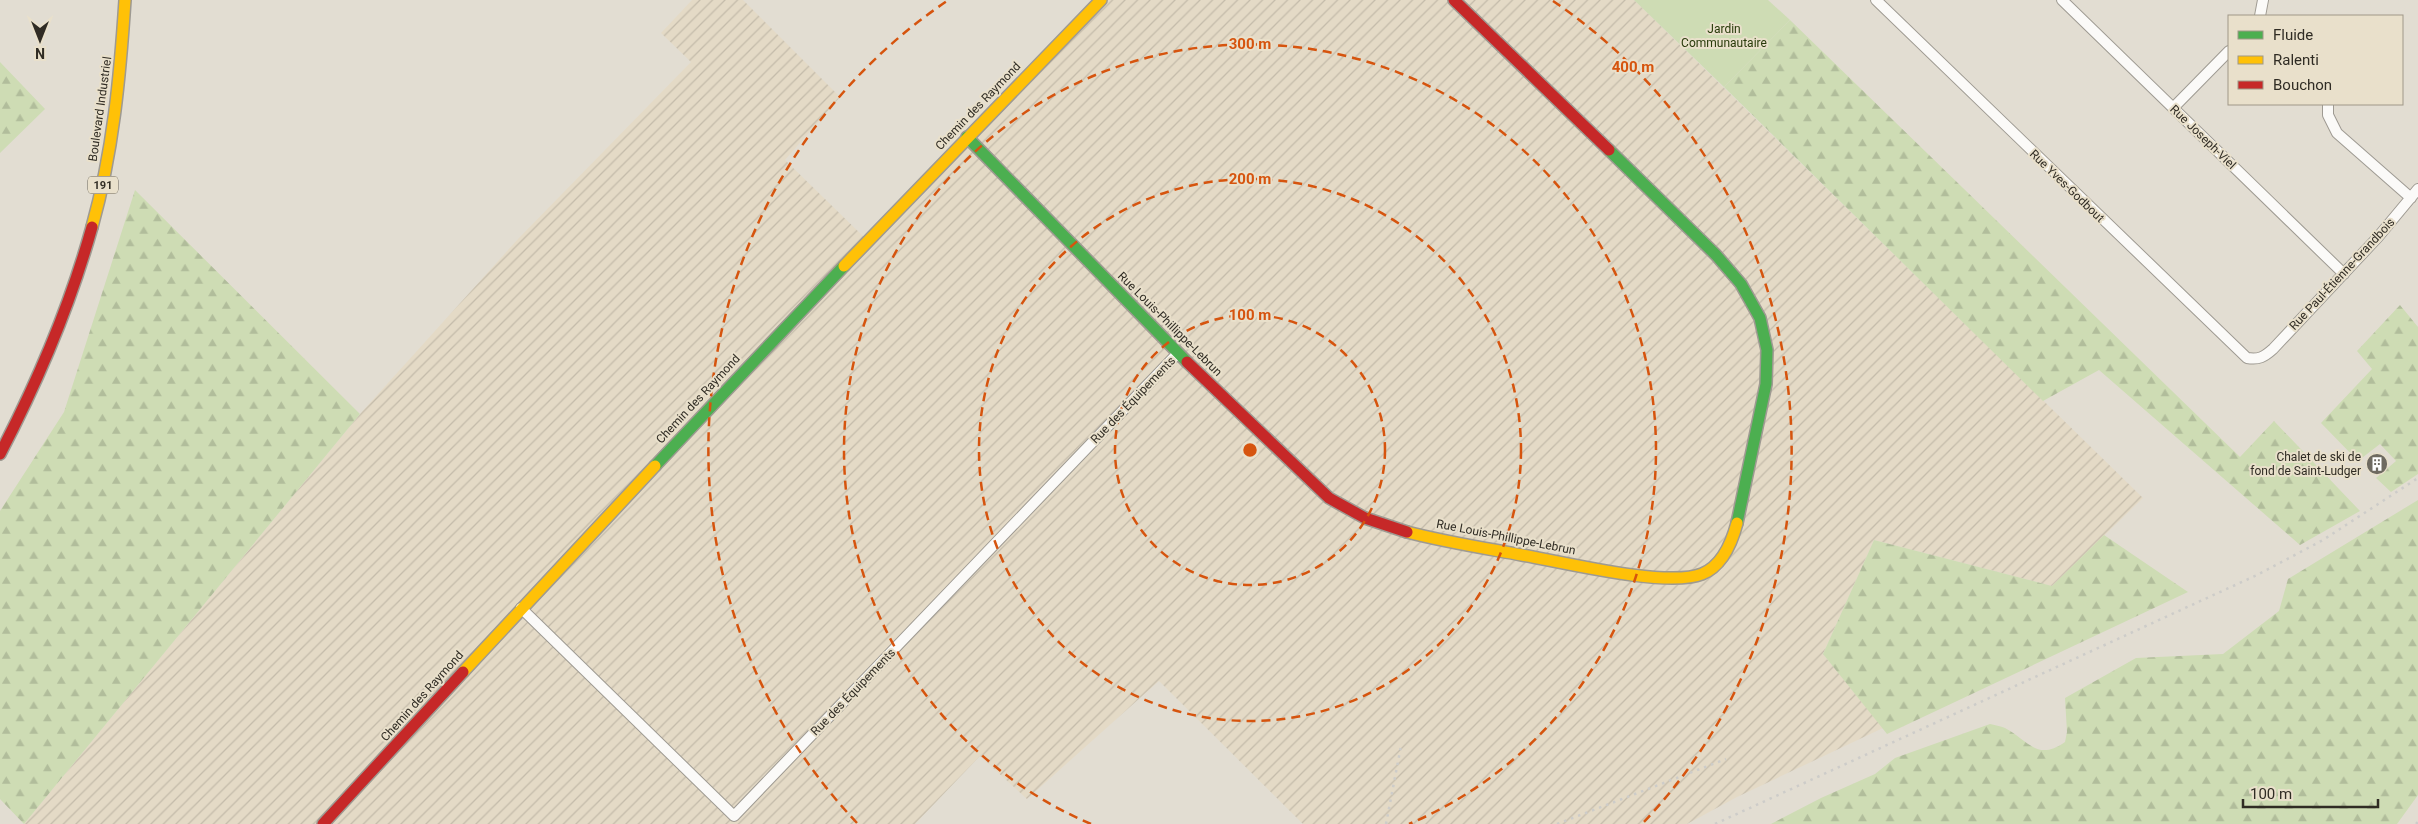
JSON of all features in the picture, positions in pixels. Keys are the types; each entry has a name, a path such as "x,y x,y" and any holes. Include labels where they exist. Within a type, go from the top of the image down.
{"main road":[{"name":"Boulevard Industriel","path":"0,454 45,362 66,307 98,206 111,143 125,0"},
{"name":"Chemin des Raymond","path":"323,824 521,608 967,137 1100,0"},
{"name":"Rue Louis-Phillippe-Lebrun","path":"967,137 1178,353 1329,498 1368,520 1390,528 1586,567 1672,579 1689,578 1707,572 1723,558 1734,535 1763,401 1768,370 1766,343 1761,322 1745,288 1726,265 1615,154 1454,0"},
{"name":"Boulevard Industriel","path":"0,433 45,362"}],"street":[{"name":"Rue Yves-Godbout","path":"1876,0 2240,353 2247,358 2256,360 2264,357"},
{"name":"Rue Joseph-Viel","path":"2062,0 2344,274"},
{"path":"2260,15 2263,0"},
{"path":"2173,108 2228,52"},
{"path":"2328,105 2328,116 2337,133 2411,198"},
{"name":"Rue Paul-Étienne-Grandbois","path":"2264,357 2344,274 2418,189"},
{"name":"Rue des Équipements","path":"734,816 1178,353"},
{"path":"521,608 742,824"}],"shaded area":[{"path":"692,0 743,0 840,97 785,160 868,241 1101,0 1634,0 2143,498 2052,586 1874,540 1823,654 1883,728 1737,797 1687,824 1303,824 1159,681 1027,799 980,756 915,824 24,824 360,414 518,239 691,62 661,33"}],"green space":[{"name":"Jardin Communautaire","path":"1634,0 1768,0 1790,20 1724,87"},
{"path":"1790,20 2240,457 2274,421 2360,511 2300,545 2099,370 2043,401 1724,87"},
{"path":"0,62 45,109 0,153"},
{"path":"135,190 360,414 24,824 0,799 0,511 64,412"},
{"path":"2400,305 2418,327 2418,474 2391,492 2376,478 2396,461 2380,444 2358,461 2321,423 2372,369 2357,351"},
{"path":"2418,500 2418,795 2397,824 1771,824 1821,798 1875,774 1895,758 1990,724 2005,728 2040,750 2055,748 2065,742 2067,732 2065,698 2136,658 2223,654 2279,611 2288,579"},
{"path":"2104,535 2188,592 1887,734 1823,654 1874,540 2052,586"}],"railway":[{"path":"1715,824 2257,575 2323,540 2418,478"},
{"path":"1386,824 1401,746"},
{"path":"1557,824 1726,759"}],"traffic: fast":[{"path":"967,137 1187,362"},
{"path":"1609,150 1716,255 1741,284 1760,318 1767,350 1766,384 1737,523"},
{"path":"655,466 844,266"}],"traffic: slow":[{"path":"92,227 105,171 115,114 125,0"},
{"path":"844,266 1101,0"},
{"path":"463,672 655,466"},
{"path":"1407,532 1450,542 1614,572 1665,578 1686,577 1702,574 1709,570 1725,553 1737,523"}],"traffic: jam":[{"path":"1454,0 1609,150"},
{"path":"0,454 52,343 74,286 92,227"},
{"path":"1187,362 1329,498 1365,518 1407,532"},
{"path":"323,824 463,672"}],"place":[{"name":"Chalet de ski de fond de Saint-Ludger","path":"2377,464"}]}
